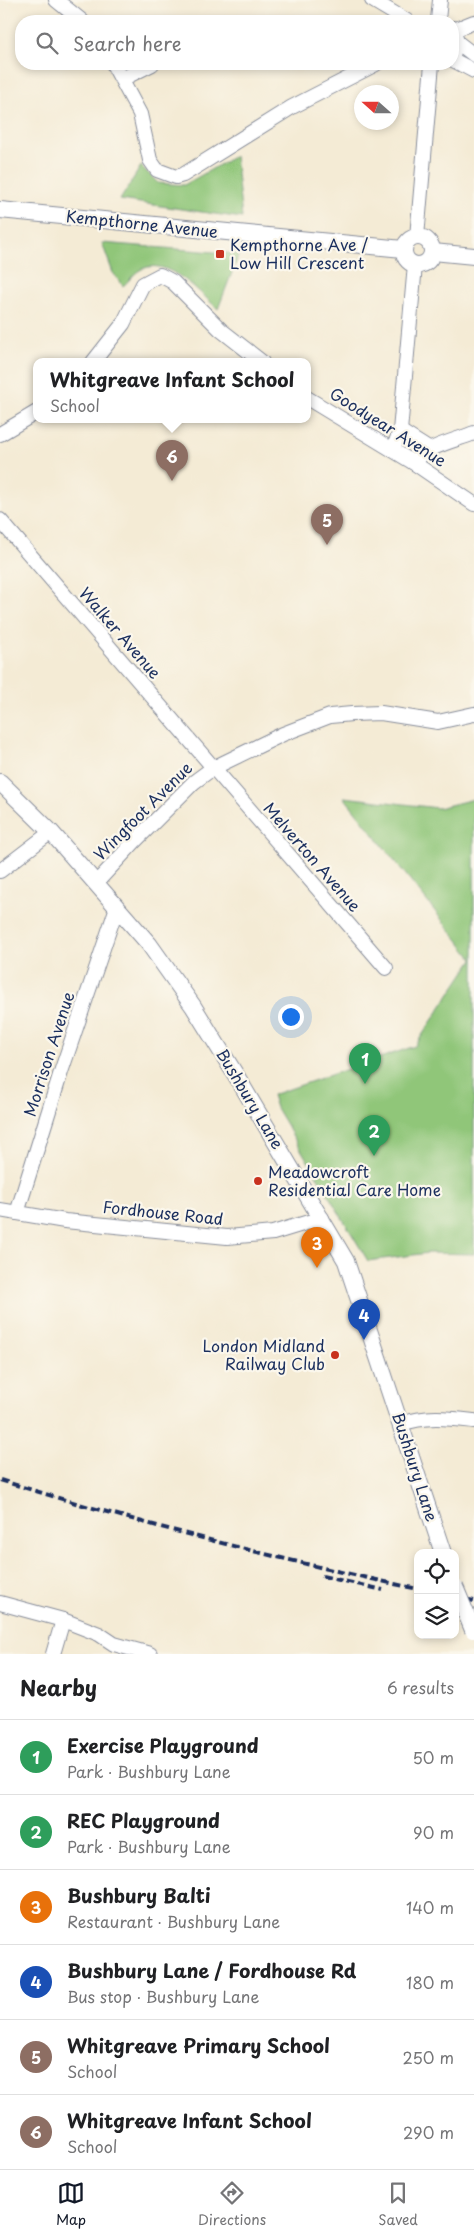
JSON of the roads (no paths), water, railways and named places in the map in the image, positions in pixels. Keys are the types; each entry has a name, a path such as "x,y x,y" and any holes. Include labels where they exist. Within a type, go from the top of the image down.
{"street":[{"path":"56,0 75,15"},
{"path":"372,0 396,15"},
{"path":"440,0 443,15"},
{"path":"459,27 474,22"},
{"path":"459,42 474,55"},
{"path":"459,63 474,71"},
{"path":"117,70 140,114 150,160 157,170 176,177 183,175 292,107 364,70"},
{"path":"122,79 140,70"},
{"path":"417,236 431,70"},
{"name":"Kempthorne Avenue","path":"0,210 403,249"},
{"path":"417,236 408,240 403,249 406,259 415,265 427,262 433,252"},
{"path":"417,236 429,242 433,252"},
{"path":"433,252 474,256"},
{"path":"393,450 400,431 415,265"},
{"path":"96,358 123,324 143,284 160,274 173,282 221,330 257,358"},
{"name":"Goodyear Avenue","path":"311,400 414,463 474,504"},
{"path":"0,434 33,414"},
{"path":"400,431 430,450"},
{"path":"414,463 419,457 430,450 474,434"},
{"name":"Walker Avenue","path":"0,520 212,768"},
{"name":"Wingfoot Avenue","path":"96,883 188,788 212,768 283,734 330,716 381,714 438,722 474,714"},
{"name":"Melverton Avenue","path":"212,768 386,968"},
{"name":"Bushbury Lane","path":"0,782 50,832 148,944 193,1006 322,1218 346,1261 442,1549"},
{"path":"0,871 50,832"},
{"name":"Morrison Avenue","path":"18,1213 67,1055 117,907"},
{"name":"Fordhouse Road","path":"0,1210 65,1221 227,1237 273,1233 322,1218"},
{"path":"401,1424 417,1418 433,1417 474,1421"},
{"path":"458,1594 474,1631"},
{"path":"0,1603 62,1620 99,1634 114,1644 150,1654"},
{"path":"53,1654 62,1620"}],"railway":[{"path":"0,1480 103,1511 208,1539 414,1588"},
{"path":"322,1576 383,1590"},
{"path":"459,1598 474,1601"}],"place":[{"name":"Kempthorne Ave / Low Hill Crescent","path":"220,254"},
{"name":"Whitgreave Infant School","path":"172,481"},
{"name":"Whitgreave Primary School","path":"327,545"},
{"name":"Exercise Playground","path":"365,1084"},
{"name":"REC Playground","path":"374,1156"},
{"name":"Meadowcroft Residential Care Home","path":"258,1181"},
{"name":"Bushbury Balti","path":"317,1268"},
{"name":"Bushbury Lane / Fordhouse Rd","path":"364,1340"},
{"name":"London Midland Railway Club","path":"335,1355"}]}
